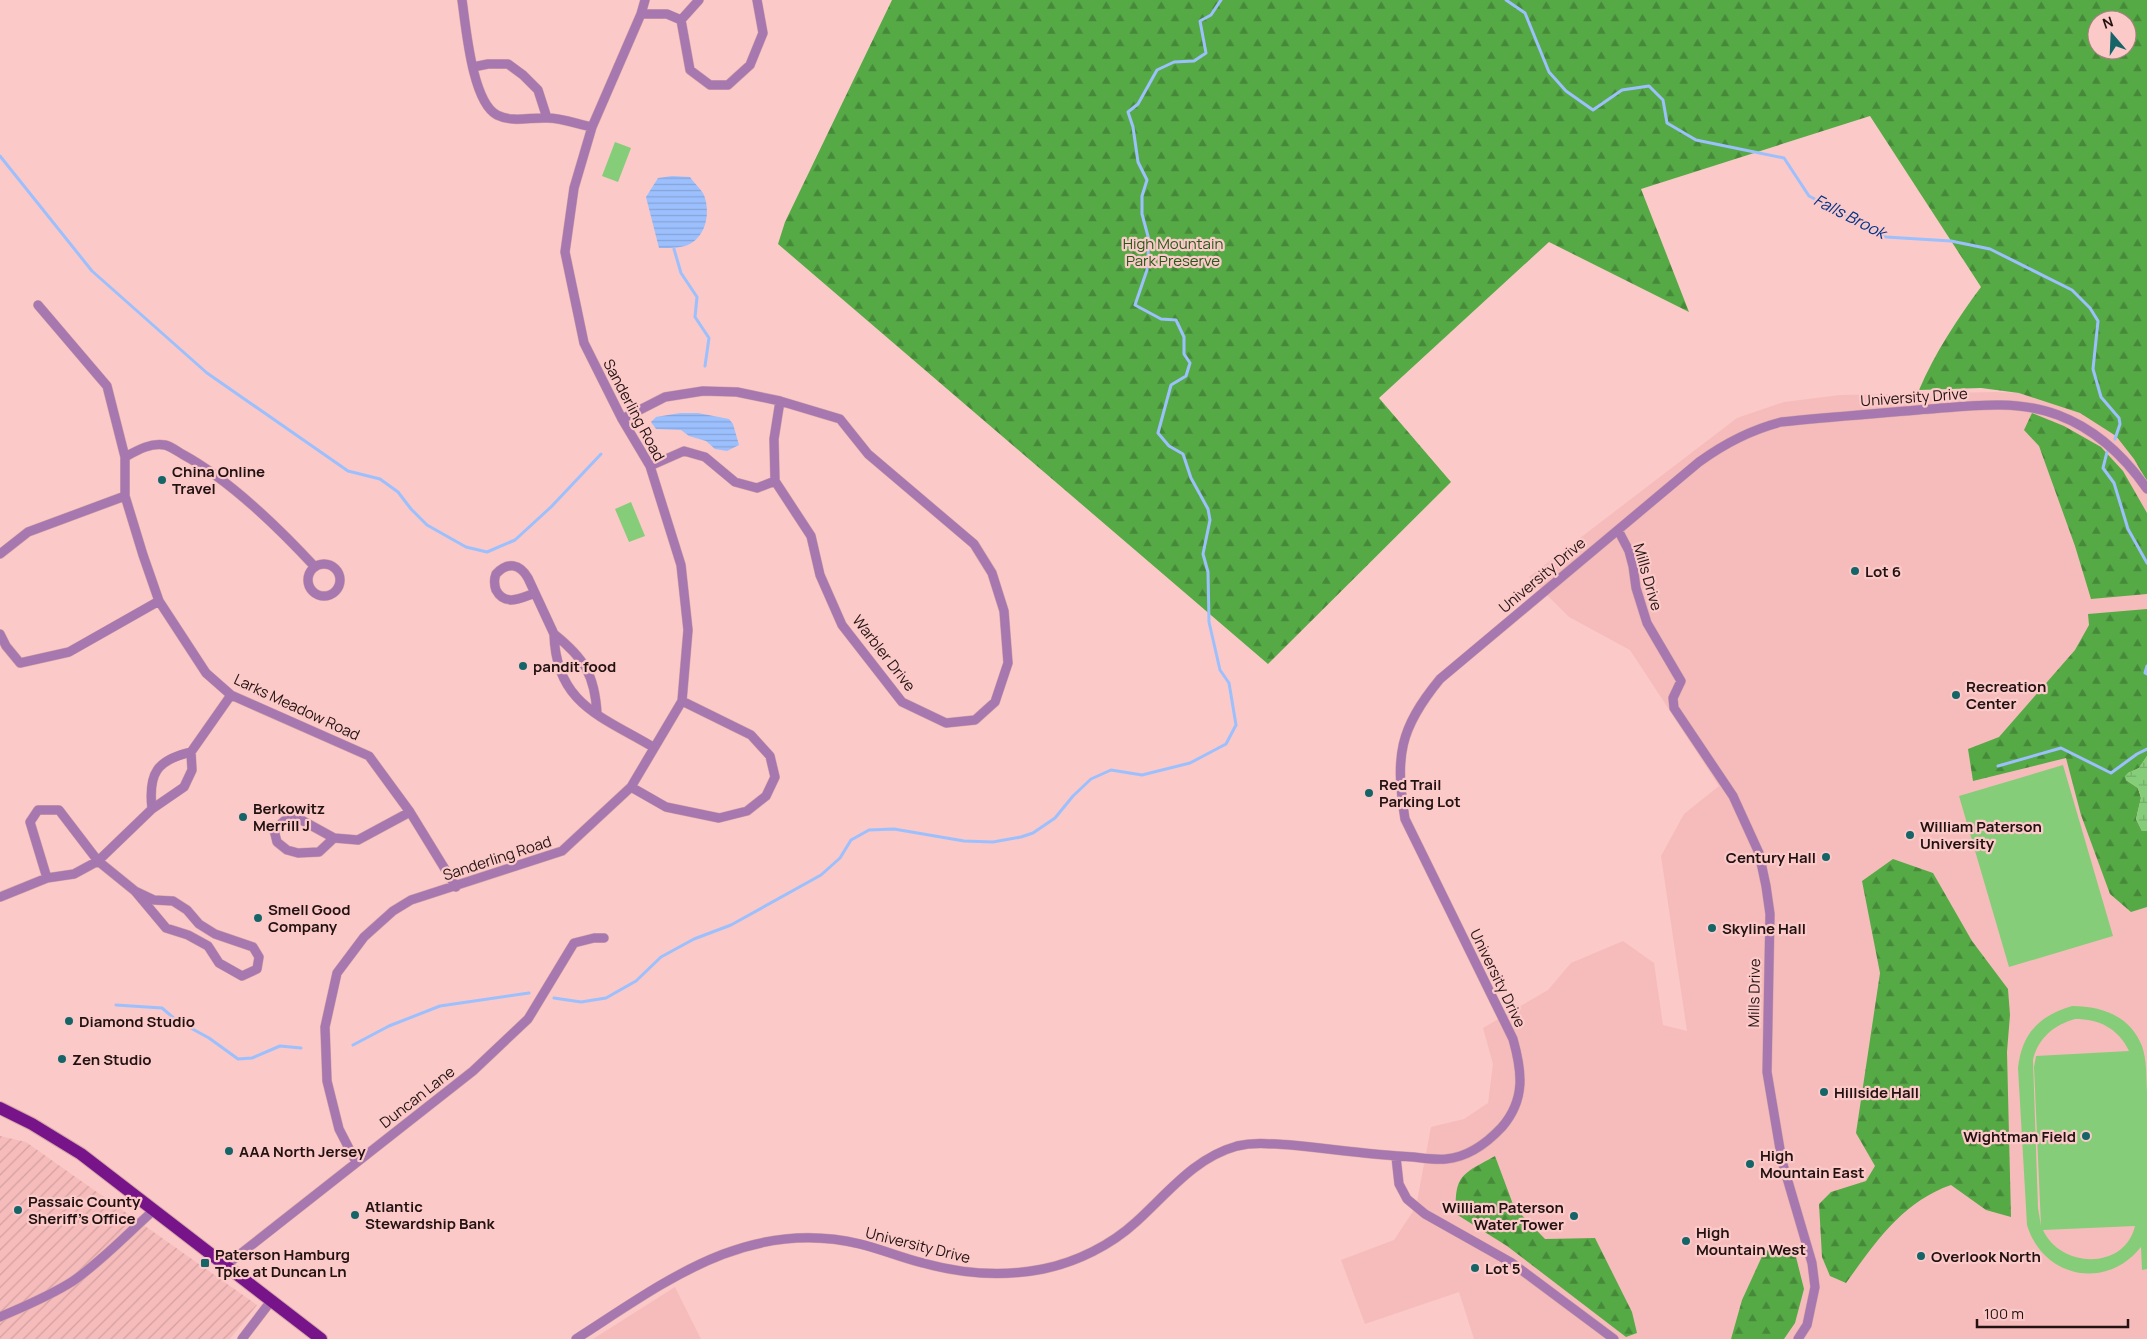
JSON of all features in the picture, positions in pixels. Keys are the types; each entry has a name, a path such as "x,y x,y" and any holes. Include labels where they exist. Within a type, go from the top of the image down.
{"main road":[{"path":"0,1108 32,1124 74,1149 321,1339"}],"street":[{"path":"462,0 472,67 479,92 496,114 519,120 547,118 592,127"},
{"name":"Sanderling Road","path":"356,1162 339,1129 327,1081 325,1027 337,973 364,937 393,911 411,900 456,887 562,851 631,786 682,701 688,630 681,565 650,466 622,419 584,343 566,252 574,188 592,127 641,14 645,0"},
{"path":"681,20 699,0"},
{"path":"681,20 690,70 710,85 728,86 750,65 763,33 757,0"},
{"path":"641,14 667,14 681,20"},
{"path":"472,67 488,64 508,64 523,75 538,90 547,118"},
{"name":"Larks Meadow Road","path":"38,305 108,386 125,457 125,496 159,601 206,673 231,694 369,756 410,812 456,887"},
{"name":"Warbler Drive","path":"622,419 665,397 703,391 737,392 840,419 868,454 974,544 992,573 1004,611 1008,663 995,702 975,720 946,723 902,702 842,625 820,575 811,536 775,481"},
{"path":"650,466 684,451 705,458 735,482 757,488 775,481 774,439 780,402"},
{"name":"University Drive","path":"576,1339 674,1276 721,1254 746,1246 795,1238 819,1238 859,1244 951,1270 977,1274 1020,1273 1060,1264 1099,1248 1134,1224 1189,1171 1220,1152 1238,1146 1268,1143 1396,1157 1446,1159 1470,1152 1490,1140 1510,1118 1520,1088 1521,1068 1513,1039 1405,819 1400,786 1400,758 1408,729 1419,704 1440,679 1699,462 1722,445 1746,432 1764,426 1781,422 1993,404 2034,409 2057,414 2081,425 2108,444 2134,470 2147,489"},
{"path":"125,457 142,448 165,445 199,463 283,534 315,567"},
{"path":"0,554 28,532 125,496"},
{"name":"Mills Drive","path":"1618,530 1629,551 1636,588 1647,624 1681,681 1673,698 1674,708 1733,796 1759,853 1770,914 1767,1072 1782,1161 1812,1263 1815,1287 1806,1325 1798,1339"},
{"path":"535,594 510,601 505,600 500,596 494,585 496,574 504,567 518,566 523,569 535,594 554,634 554,652 562,678 570,692 597,714 654,747"},
{"path":"0,634 6,646 20,662 42,659 69,652 159,601"},
{"path":"554,634 569,646 585,664 595,689 597,714"},
{"path":"0,897 47,878 74,874 98,861 152,809 184,787 192,770 191,752 231,694"},
{"path":"631,786 666,808 719,818 747,811 766,796 775,777 770,756 750,735 682,701"},
{"path":"152,809 150,789 157,769 173,756 191,752"},
{"path":"47,878 30,822 38,810 59,810 98,861 135,891 166,928 188,934 199,940 208,946 219,963 242,976 257,969 259,957 253,946 215,934 187,910 173,901 154,900 135,891"},
{"path":"334,838 319,852 298,853 287,850 277,842 274,830 284,821 294,816 334,838 358,840 410,812"},
{"path":"199,940 206,928"},
{"name":"Duncan Lane","path":"226,1266 473,1071 505,1042 528,1019 574,944 594,938 604,938"},
{"path":"1396,1157 1399,1184 1407,1199 1425,1214 1512,1263 1614,1339"},
{"path":"0,1317 73,1281 154,1210"},
{"path":"242,1339 271,1301"}],"shaded area":[{"name":"William Paterson University","path":"2147,344 2147,1339 1474,1339 1459,1292 1365,1324 1341,1260 1394,1240 1416,1207 1431,1127 1464,1119 1488,1103 1493,1064 1483,1028 1548,990 1571,963 1623,941 1654,963 1663,1025 1687,1031 1661,856 1684,814 1719,786 1630,650 1569,617 1529,577 1737,418 1784,402 1840,395 1995,392 2050,394"},
{"path":"0,1136 26,1142 257,1305 230,1339 0,1339"},
{"path":"675,1287 701,1339 593,1339"}],"green space":[{"name":"High Mountain Park Preserve","path":"892,0 2147,0 2147,481 2134,459 2116,436 2080,413 2019,393 1981,388 1919,390 1947,337 1981,287 1870,116 1641,189 1689,312 1549,242 1379,398 1451,482 1268,664 778,244 785,222"},
{"path":"615,142 631,148 618,182 602,176"},
{"path":"2032,413 2064,426 2101,447 2123,471 2147,513 2147,594 2091,599 2075,546 2039,446 2024,430"},
{"path":"631,502 645,536 629,542 615,509"},
{"path":"2147,609 2147,756 2139,768 2128,773 2126,780 2138,788 2141,798 2136,819 2142,831 2147,831 2147,907 2131,912 2110,894 2081,815 2066,758 1973,781 1968,749 1999,737 2075,650 2089,625 2088,614"},
{"path":"2147,756 2147,831 2142,831 2136,819 2141,798 2138,788 2126,780 2125,776 2139,768"},
{"path":"2063,765 2113,936 2009,967 1959,796"},
{"path":"1893,859 1933,873 1972,941 2008,989 2010,1015 2007,1052 2011,1217 1986,1210 1951,1185 1934,1192 1918,1202 1891,1225 1846,1283 1830,1276 1822,1257 1819,1204 1831,1192 1866,1181 1875,1166 1856,1133 1880,973 1862,881"},
{"name":"Wightman Field","path":"2072,1006 2083,1006 2114,1015 2130,1027 2137,1036 2144,1051 2147,1092 2147,1269 2142,1270 2141,1247 2127,1261 2111,1270 2094,1273 2077,1272 2061,1267 2047,1257 2035,1243 2027,1225 2018,1068 2023,1045 2028,1036 2041,1021 2060,1010","holes":["2075,1019 2084,1019 2107,1026 2119,1036 2129,1051 2036,1056 2034,1067 2041,1226 2038,1208 2033,1060 2039,1045 2048,1034 2060,1025","2135,1226 2129,1240 2119,1251 2106,1257 2092,1259 2077,1257 2064,1252 2052,1243 2043,1230"]},
{"path":"1495,1156 1514,1207 1545,1239 1595,1238 1632,1312 1637,1333 1626,1337 1507,1246 1456,1214 1457,1191 1463,1177 1475,1167"},
{"path":"1781,1244 1796,1257 1804,1289 1795,1323 1784,1339 1731,1339 1742,1300 1764,1252"}],"water":[{"path":"672,176 690,177 701,190 706,201 706,221 698,238 693,242 676,248 659,248 646,197 658,178"},
{"path":"680,413 698,413 729,419 733,424 739,445 727,451 715,449 706,441 689,436 681,430 656,429 651,422 656,417"}],"waterway":[{"path":"554,998 581,1002 606,998 636,981 661,957 694,939 731,925 821,875 840,858 851,840 869,830 894,829 964,841 993,842 1021,837 1033,833 1055,818 1073,796 1091,779 1111,770 1142,775 1190,763 1226,744 1236,725 1229,683 1220,670 1209,622 1208,572 1203,554 1210,520 1208,509 1191,478 1183,454 1169,446 1158,433 1171,385 1186,376 1190,363 1184,354 1184,337 1176,320 1161,319 1135,305 1147,270 1149,240 1142,214 1142,196 1147,180 1138,162 1133,127 1128,112 1138,104 1157,70 1174,62 1194,61 1206,53 1200,21 1211,15 1221,0"},
{"name":"Falls Brook","path":"1506,0 1525,13 1549,72 1566,91 1593,110 1622,90 1649,86 1663,100 1667,123 1696,140 1784,158 1809,196 1886,237 1951,241 1990,249 2072,290 2090,308 2098,321 2093,369 2101,397 2119,418 2120,424 2115,439"},
{"path":"0,156 92,271 207,373 348,471 380,479 398,492 427,525 466,547 487,552 515,540 551,507 601,454"},
{"path":"674,249 681,273 697,297 695,317 709,338 705,366"},
{"name":"Falls Brook","path":"2107,452 2103,468 2114,483 2128,529 2147,563"},
{"name":"Falls Brook","path":"2147,666 2145,673 2147,674"},
{"path":"1998,766 2061,748 2111,773 2147,749"},
{"path":"353,1045 389,1026 440,1006 529,993"},
{"path":"116,1005 162,1008 176,1020 209,1038 238,1059 252,1058 280,1046 301,1048"}],"place":[{"name":"China Online Travel","path":"162,480"},
{"name":"Lot 6","path":"1855,571"},
{"name":"pandit food","path":"523,666"},
{"name":"Recreation Center","path":"1956,695"},
{"name":"Red Trail Parking Lot","path":"1369,793"},
{"name":"Berkowitz Merrill J","path":"243,817"},
{"name":"William Paterson University","path":"1910,835"},
{"name":"Century Hall","path":"1826,857"},
{"name":"Smell Good Company","path":"258,918"},
{"name":"Skyline Hall","path":"1712,928"},
{"name":"Diamond Studio","path":"69,1021"},
{"name":"Zen Studio","path":"62,1059"},
{"name":"Hillside Hall","path":"1824,1092"},
{"name":"Wightman Field","path":"2086,1136"},
{"name":"AAA North Jersey","path":"229,1151"},
{"name":"High Mountain East","path":"1750,1164"},
{"name":"Passaic County Sheriff's Office","path":"18,1210"},
{"name":"Atlantic Stewardship Bank","path":"355,1215"},
{"name":"William Paterson Water Tower","path":"1574,1216"},
{"name":"High Mountain West","path":"1686,1241"},
{"name":"Overlook North","path":"1921,1256"},
{"name":"Paterson Hamburg Tpke at Duncan Ln","path":"205,1263"},
{"name":"Lot 5","path":"1475,1268"}]}
